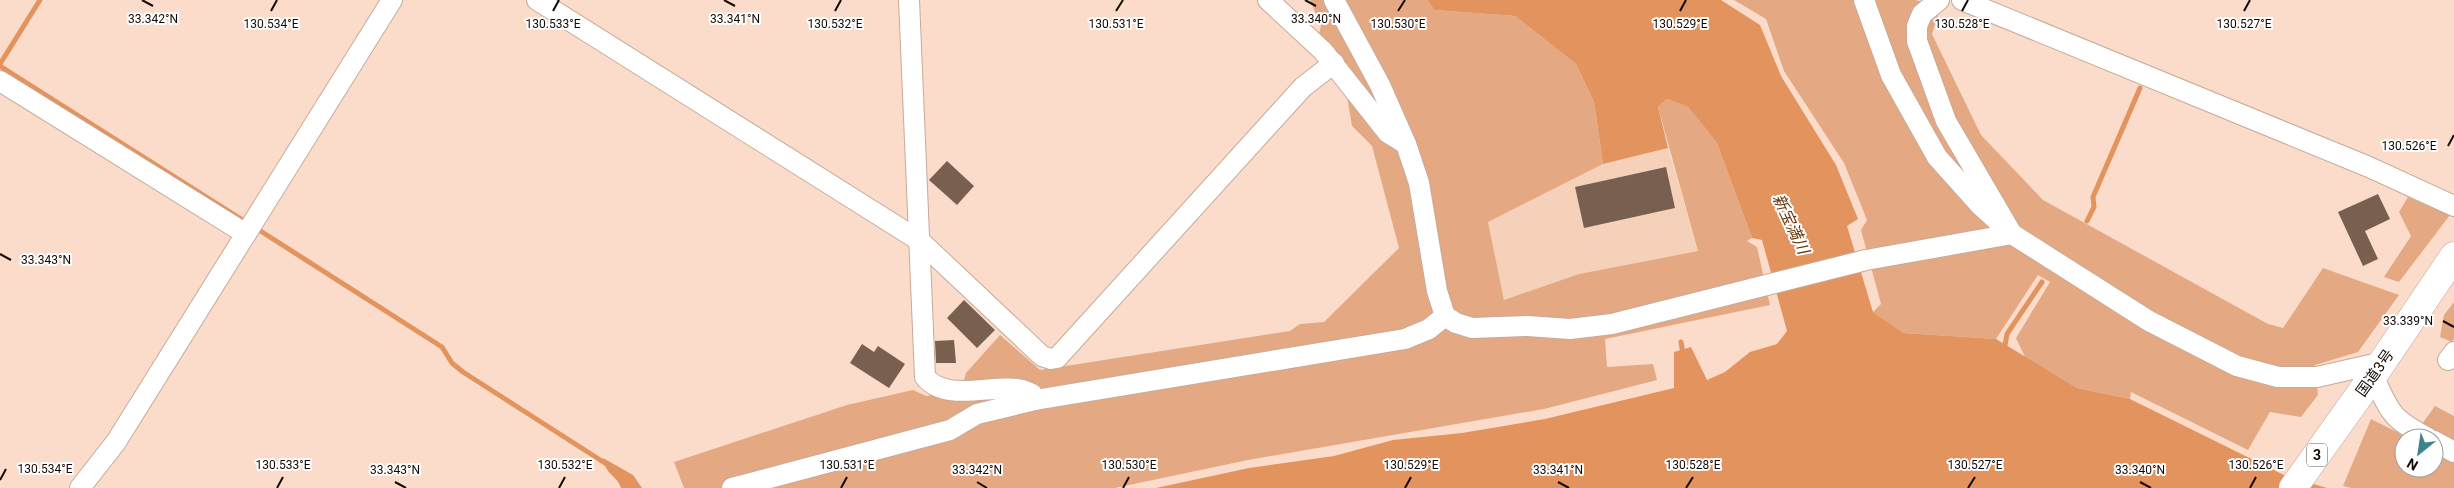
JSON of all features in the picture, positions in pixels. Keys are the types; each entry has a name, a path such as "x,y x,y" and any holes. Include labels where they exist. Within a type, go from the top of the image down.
{"highway":[{"name":"国道3号","path":"2293,488 2378,369 2454,256"}],"street":[{"path":"80,488 116,442 392,0"},
{"path":"537,0 920,241 1042,356 1051,359 1057,358 1303,87 1334,63"},
{"path":"909,0 925,377 932,385 948,390 1018,388 1032,394 1035,400"},
{"path":"1268,0 1334,63 1388,133 1406,144"},
{"path":"1334,0 1380,85 1406,144 1419,183 1437,291 1445,316 1456,323 1472,328 1528,326 1570,328 1612,324 1770,286 1866,260 2012,234"},
{"path":"1864,0 1891,75 1937,157 1980,206 2012,234 2150,321 2237,366 2278,377 2317,377 2378,369 2391,413 2409,428"},
{"path":"1939,0 1922,14 1917,26 1917,41 1946,121 2012,234"},
{"path":"1962,0 2369,167 2454,206"},
{"path":"0,81 246,234"},
{"path":"732,488 950,430 977,414 1035,400 1404,339 1429,329 1445,316"}],"shaded area":[{"path":"1310,0 1428,0 1434,10 1515,16 1576,64 1594,102 1603,164 1488,222 1504,300 1579,274 1698,251 1658,107 1667,99 1688,107 1717,143 1752,238 1747,241 1757,247 1770,305 1605,339 1607,367 1653,364 1657,380 1544,409 1248,460 1115,488 684,488 674,462 847,405 913,390 926,396 961,391 966,373 1000,335 1040,370 1290,331 1300,324 1324,322 1399,248 1372,146 1352,126 1342,67 1318,37 1321,26"},
{"path":"1734,0 1915,0 1941,6 1932,34 1981,135 2043,200 2268,324 2283,328 2323,268 2399,295 2358,352 2315,365 2318,395 2301,417 2270,412 2248,450 2131,392 2130,399 2077,388 2025,357 2016,338 2050,282 2038,275 1996,339 1904,333 1873,312 1881,304 1861,230 1867,220 1844,163 1784,71 1766,19"},
{"path":"1668,148 1698,251 1579,274 1504,300 1488,222 1603,164"},
{"path":"2408,197 2450,215 2399,282 2384,277 2411,236 2399,212"},
{"path":"2454,302 2454,339 2452,342 2440,337 2444,315"},
{"path":"2435,406 2454,416 2454,488 2351,488 2343,486 2371,419 2394,430 2394,478 2444,478 2444,428 2419,428"}],"water":[{"name":"新宝満川","path":"1428,0 1721,0 1760,25 1781,76 1836,165 1858,219 1847,226 1873,312 1904,333 1996,339 2077,388 2130,399 2286,476 2327,488 1156,488 1249,468 1334,456 1393,440 1462,433 1545,419 1674,388 1674,352 1691,347 1707,380 1725,372 1750,352 1777,344 1787,331 1762,240 1752,238 1717,143 1688,107 1667,99 1658,107 1668,148 1603,164 1594,102 1576,64 1515,16 1434,10"},
{"path":"603,458 633,475 642,488 621,488 606,468"}],"building":[{"path":"947,161 974,186 957,205 929,180"},
{"path":"1666,167 1675,208 1584,228 1575,187"},
{"path":"2378,194 2390,219 2365,231 2378,259 2363,266 2338,212"},
{"path":"964,300 995,330 977,348 947,318"},
{"path":"954,340 956,363 936,363 935,341"},
{"path":"862,344 874,352 878,346 905,364 889,388 850,363"}],"waterway":[{"path":"0,64 40,0"},
{"path":"0,66 241,219"},
{"path":"2087,221 2094,207 2093,197 2140,88"},
{"path":"259,230 442,347 452,363 463,372 608,465"},
{"path":"2004,351 2007,334 2042,282"},
{"path":"1681,342 1683,354"}]}
